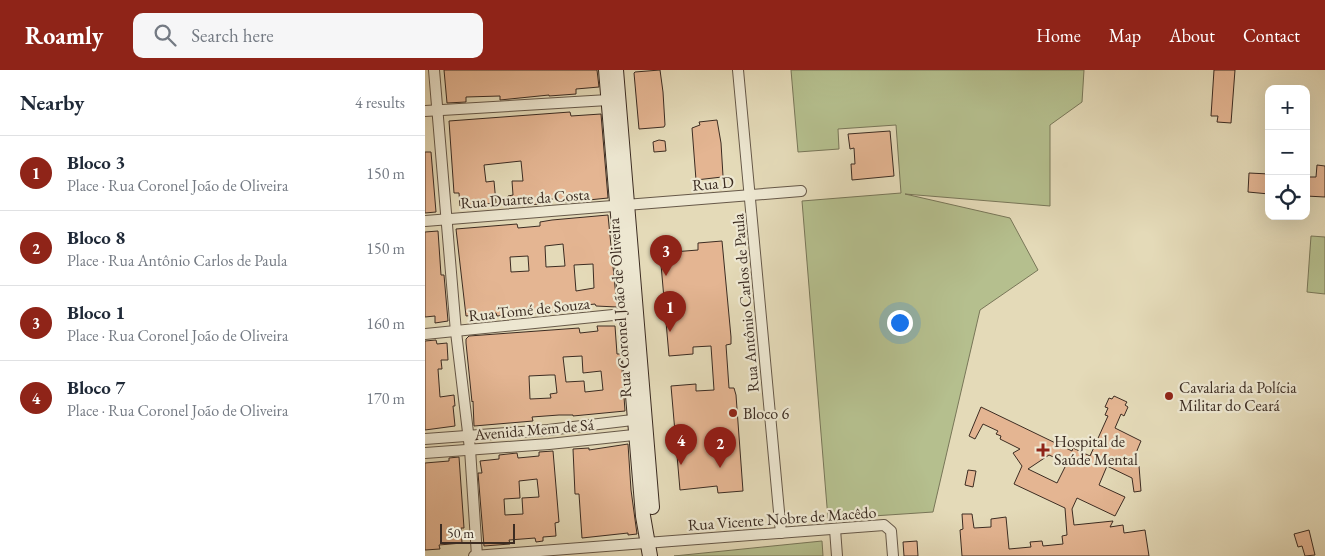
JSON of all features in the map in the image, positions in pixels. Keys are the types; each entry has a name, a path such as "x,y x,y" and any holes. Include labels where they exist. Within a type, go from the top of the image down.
{"street":[{"path":"434,70 456,332 470,449 476,556"},
{"name":"Rua Coronel João de Oliveira","path":"606,70 608,100 623,206"},
{"name":"Rua Coronel João de Oliveira","path":"616,70 631,313 641,434 653,522 649,549"},
{"name":"Rua Antônio Carlos de Paula","path":"738,70 781,533"},
{"path":"425,112 608,100"},
{"name":"Rua D","path":"623,206 801,191"},
{"name":"Rua Duarte da Costa","path":"425,222 623,206"},
{"name":"Rua Tomé de Souza","path":"425,334 631,313"},
{"name":"Avenida Mem de Sá","path":"425,439 548,430 640,419"},
{"path":"548,430 549,444"},
{"name":"Avenida Mem de Sá","path":"425,453 549,444 641,434"},
{"name":"Rua Vicente Nobre de Macêdo","path":"476,556 649,549 781,533 884,525 891,531 893,556"},
{"path":"835,529 837,556"}],"green space":[{"path":"791,70 1084,70 1082,102 1050,125 1050,206 905,194 1010,218 1038,270 980,310 933,512 828,519 802,201 901,193 896,125 838,129 839,149 798,152"},
{"path":"1311,236 1325,237 1325,294 1307,292"},
{"path":"822,541 823,556 674,556"}],"building":[{"path":"444,70 597,70 599,87 576,89 576,94 500,100 500,96 466,97 466,102 447,103"},
{"path":"660,70 665,125 664,127 639,129 634,73"},
{"path":"1214,70 1235,70 1231,123 1217,122 1218,116 1211,116"},
{"path":"570,112 571,116 601,114 608,198 559,203 559,199 550,199 541,200 541,204 509,206 508,196 513,195 512,181 523,181 521,161 484,165 486,182 494,181 496,203 460,206 459,193 454,193 449,121"},
{"path":"717,120 721,143 723,176 696,180 692,128 700,125 699,122"},
{"path":"890,131 894,176 852,180 851,164 855,164 854,148 850,149 848,134"},
{"path":"665,141 666,151 654,152 653,142"},
{"path":"425,152 431,152 436,212 425,213"},
{"path":"1317,165 1325,166 1325,197 1310,196 1310,177 1316,177"},
{"path":"1249,173 1265,174 1265,194 1248,192"},
{"path":"608,215 617,307 596,306 595,304 577,306 577,310 497,316 496,313 466,316 456,229 517,224 518,228 540,226 540,222","holes":["563,244 565,266 546,267 545,246","528,256 529,271 511,272 510,257","593,264 594,288 576,291 574,265"]},
{"path":"438,231 441,275 444,275 448,321 435,323 435,316 425,317 425,232"},
{"path":"722,241 731,337 731,344 726,345 729,388 734,388 736,395 743,491 718,493 717,486 680,490 671,386 696,384 696,391 714,390 711,346 693,347 693,354 669,356 660,253 698,250 698,243"},
{"path":"597,326 615,326 617,354 621,354 625,411 573,416 532,417 533,421 474,426 466,343 466,339 469,336 579,328 580,333 598,331","holes":["582,356 583,373 601,371 603,390 585,392 584,381 566,382 563,357","555,375 557,393 550,394 551,398 530,399 529,376"]},
{"path":"436,340 437,344 447,343 448,360 441,360 442,369 438,369 440,397 454,395 455,426 425,430 425,341"},
{"path":"1114,396 1127,402 1125,405 1128,407 1124,416 1121,414 1115,428 1141,441 1133,464 1139,466 1141,491 1134,492 1132,478 1107,466 1099,485 1125,497 1115,516 1077,498 1072,509 1074,525 1113,521 1110,527 1123,525 1124,533 1145,530 1149,556 962,556 960,530 963,529 962,514 972,514 974,528 991,527 991,519 1006,517 1009,549 1031,547 1030,542 1042,541 1043,546 1063,544 1062,536 1067,535 1065,508 1014,484 1022,466 1013,453 1020,449 1000,439 1001,436 996,434 998,431 983,424 975,439 969,436 981,407 1072,451 1073,448 1090,456 1108,416 1105,415 1108,408 1105,407 1109,398 1112,399","holes":["1049,455 1067,463 1057,483 1028,469"]},
{"path":"628,444 631,490 637,534 628,535 628,533 582,538 579,494 575,494 573,449 589,448 589,450"},
{"path":"553,451 559,522 555,523 556,536 543,537 543,541 536,542 535,538 509,540 510,544 484,546 478,473 482,473 480,461 499,459 499,455 517,453 518,458 539,456 539,452","holes":["537,479 539,497 522,498 523,514 505,515 504,499 520,498 519,481"]},
{"path":"459,457 464,528 461,528 462,543 439,545 440,549 425,550 425,463 449,461 449,458"},
{"path":"968,470 976,471 973,487 965,485"},
{"path":"1309,530 1315,555 1305,556 1302,546 1298,547 1294,534"},
{"path":"917,541 918,556 904,556 903,542"}],"place":[{"name":"Bloco 1","path":"666,276"},
{"name":"Bloco 3","path":"670,332"},
{"name":"Cavalaria da Polícia Militar do Ceará","path":"1169,396"},
{"name":"Bloco 6","path":"733,413"},
{"name":"Hospital de Saúde Mental","path":"1043,450"},
{"name":"Bloco 7","path":"681,465"},
{"name":"Bloco 8","path":"720,468"}]}
